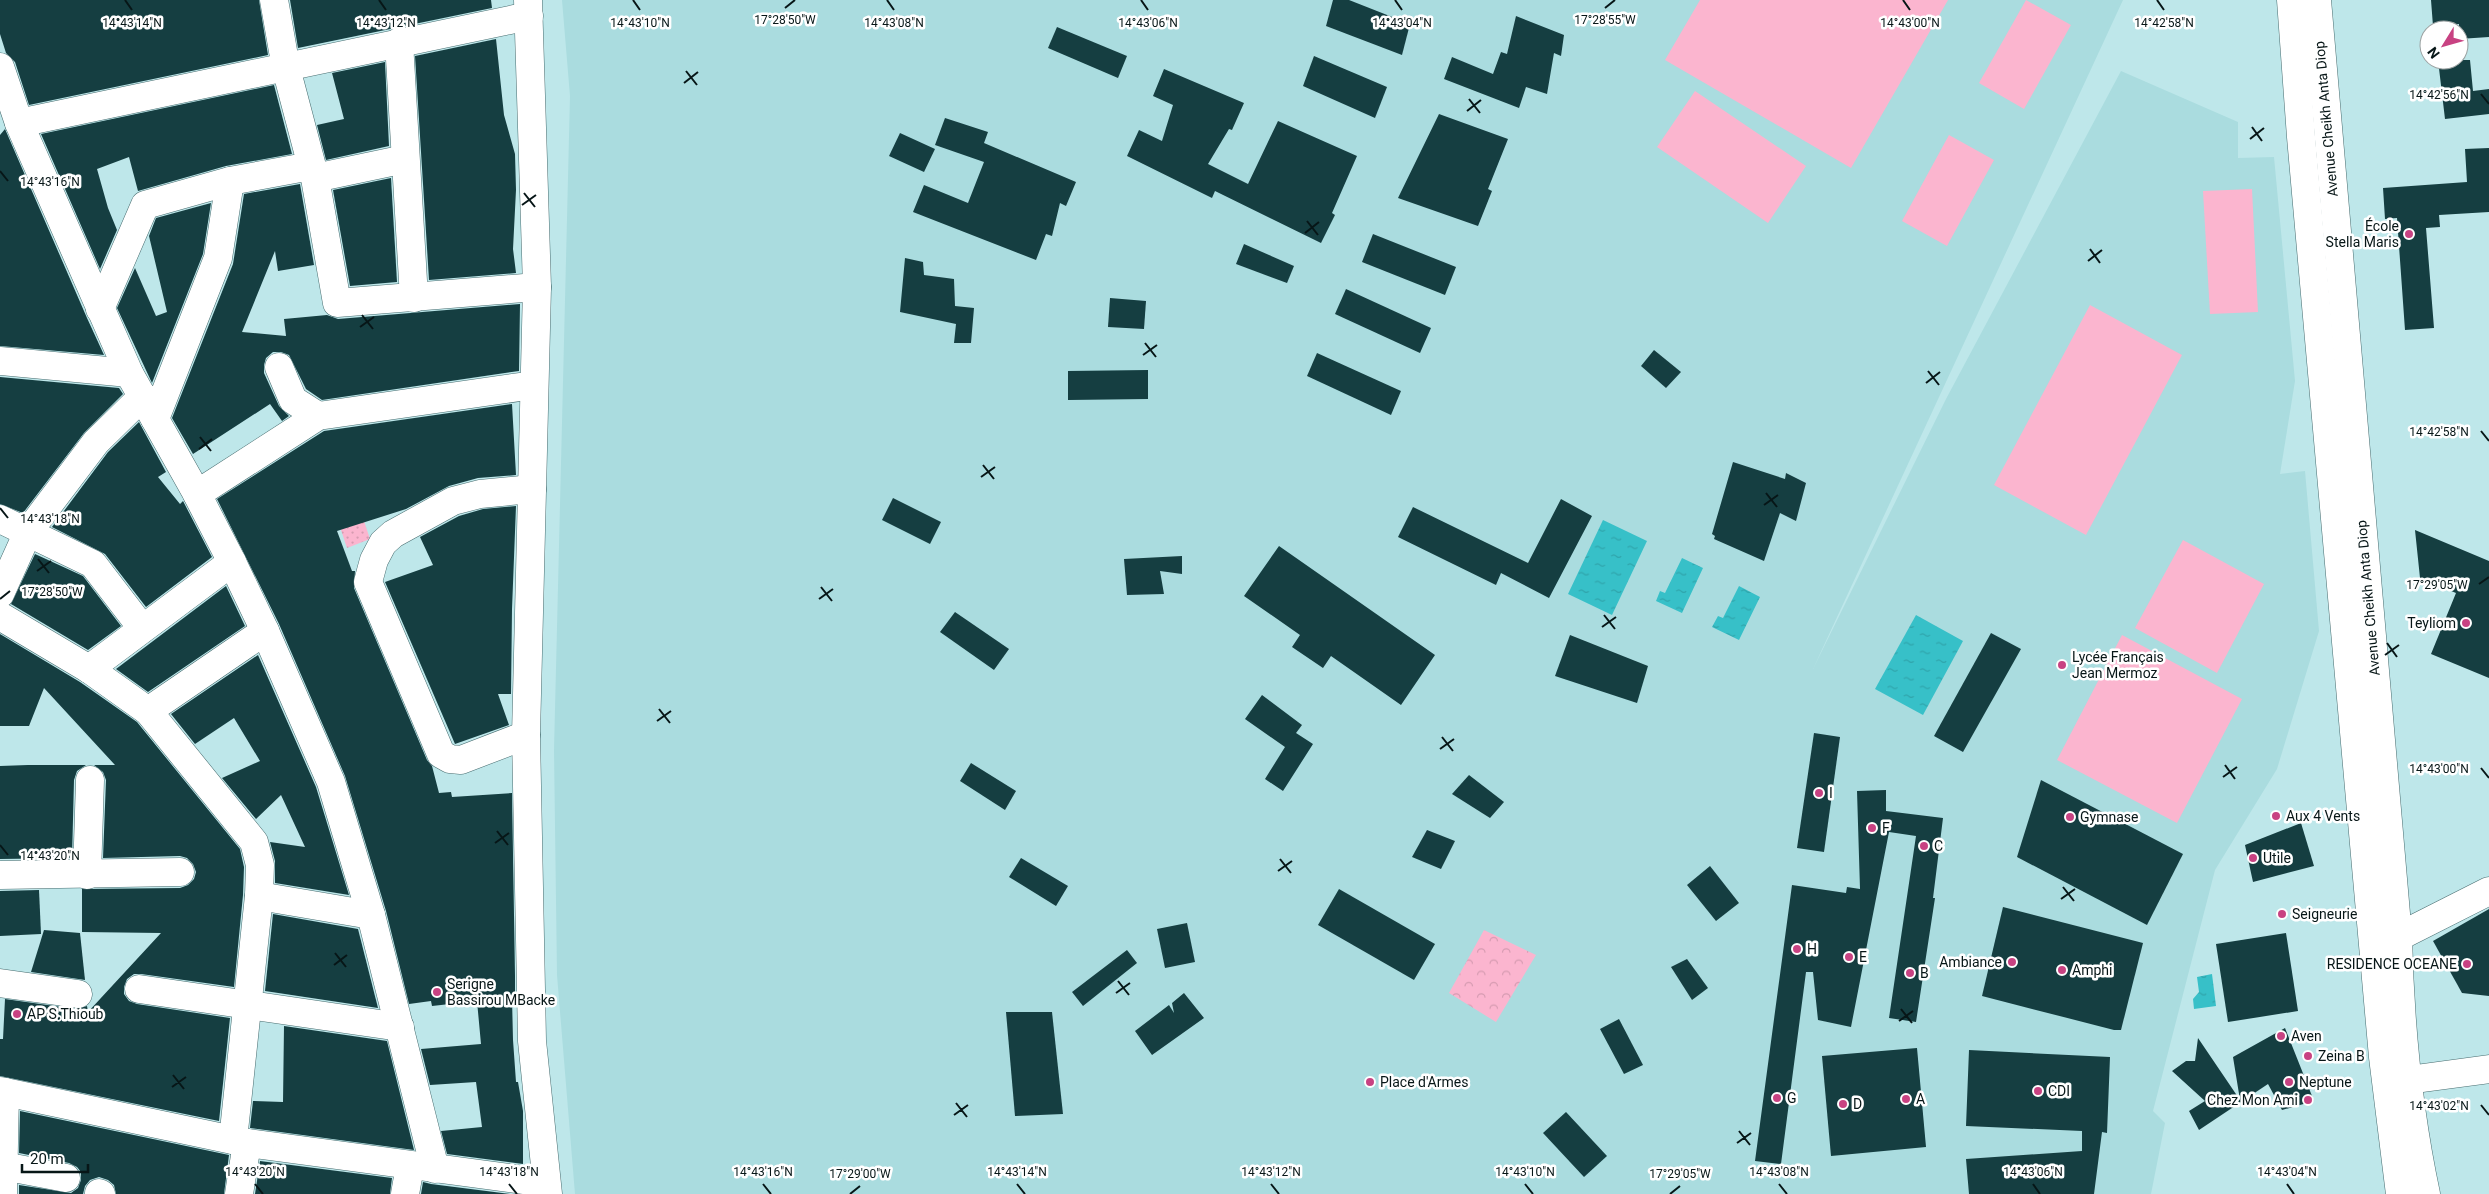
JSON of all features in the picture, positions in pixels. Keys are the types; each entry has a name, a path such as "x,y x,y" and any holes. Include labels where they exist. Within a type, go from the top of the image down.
{"street":[{"path":"274,0 286,68 313,172 337,303 537,287"},
{"name":"Avenue Cheikh Anta Diop","path":"2291,0 2301,137 2383,1057 2400,1194"},
{"name":"Avenue Cheikh Anta Diop","path":"2317,0 2398,937 2400,1000 2408,1080 2426,1194"},
{"path":"3,1194 3,1091 240,1141 423,1167 547,1189 532,1041 526,735 537,287 529,8 399,42 286,68 12,121"},
{"path":"399,42 414,298"},
{"path":"0,67 12,121 129,373 197,494 232,562 265,631 331,782 371,915 400,1027 423,1167 405,1194"},
{"path":"100,309 146,205 230,181 406,159"},
{"path":"0,594 28,532 96,442 149,407 218,258 230,181"},
{"path":"0,361 129,373"},
{"path":"279,367 293,400 318,416"},
{"path":"197,494 318,416 534,385"},
{"path":"526,735 461,760 450,759 441,754 368,582 374,560 383,543 393,534 453,501 480,494 532,489"},
{"path":"0,519 93,564 142,628"},
{"path":"89,670 142,628 232,562"},
{"path":"0,616 89,670 148,710 254,842 260,865 259,896 247,1005 239,1194"},
{"path":"148,710 265,631"},
{"path":"87,875 90,780"},
{"path":"0,874 87,875 180,872"},
{"path":"2398,937 2489,891"},
{"path":"259,896 371,915"},
{"path":"0,983 78,994"},
{"path":"140,990 400,1027"},
{"path":"2408,1080 2489,1069"},
{"path":"4,1166 66,1178"}],"shaded area":[{"path":"562,0 2123,0 1813,669 1946,399 2121,71 2238,122 2238,158 2274,157 2295,381 2280,474 2305,471 2319,631 2277,769 2215,870 2153,1111 2165,1123 2151,1194 575,1194 557,975 554,750 570,96"}],"green space":[{"path":"1700,0 1948,0 1851,168 1665,60"},
{"path":"2026,0 2071,25 2024,109 1979,83"},
{"path":"1695,91 1806,166 1768,223 1657,147"},
{"path":"1949,135 1994,160 1947,246 1902,221"},
{"path":"2252,189 2258,312 2210,314 2203,191"},
{"path":"2090,305 2182,355 2086,535 1994,485"},
{"path":"351,482 370,539 347,548 327,488"},
{"path":"2183,540 2264,584 2217,673 2135,628"},
{"path":"2122,635 2242,699 2177,823 2057,760"},
{"path":"1484,930 1536,955 1496,1022 1449,993"}],"water":[{"path":"1603,520 1647,541 1612,615 1568,594"},
{"path":"1682,558 1703,568 1682,613 1656,601 1660,591 1665,593"},
{"path":"1739,586 1760,597 1739,640 1712,627 1718,616 1723,618"},
{"path":"1916,615 1963,641 1923,715 1875,689"},
{"path":"2212,974 2216,1006 2194,1009 2193,999 2199,992 2197,977"}],"building":[{"path":"0,0 259,0 268,55 29,105 15,62 6,53 0,34"},
{"path":"290,0 491,0 492,8 298,48"},
{"path":"1333,0 1349,0 1410,24 1402,55 1326,26"},
{"path":"2431,0 2489,0 2489,37 2469,38 2469,20 2433,20"},
{"path":"1516,16 1564,35 1561,56 1554,53 1547,94 1526,87 1519,108 1444,79 1452,57 1493,74 1501,52 1507,54"},
{"path":"1057,27 1127,56 1118,78 1048,48"},
{"path":"496,39 504,115 515,154 516,190 513,249 516,273 429,280 415,56"},
{"path":"1314,56 1387,87 1375,118 1303,86"},
{"path":"2470,60 2473,91 2489,89 2489,114 2445,119 2439,70 2469,70"},
{"path":"385,62 389,146 326,160 317,125 344,119 332,73"},
{"path":"1164,69 1244,103 1232,130 1229,129 1208,164 1248,184 1278,121 1357,156 1332,213 1335,215 1321,243 1215,191 1212,198 1127,156 1139,130 1162,141 1173,105 1153,96"},
{"path":"274,85 292,154 226,166 138,191 129,157 97,169 108,208 117,230 100,269 41,134"},
{"path":"1439,114 1508,139 1488,189 1492,191 1478,226 1398,198"},
{"path":"945,118 988,132 984,143 1076,182 1066,206 1060,203 1052,236 1046,234 1036,260 913,212 924,185 968,203 984,162 935,145"},
{"path":"5,129 104,355 0,346 0,135"},
{"path":"900,133 935,149 924,172 889,156"},
{"path":"2489,148 2489,212 2439,215 2440,227 2426,228 2434,328 2405,330 2397,218 2385,219 2383,188 2467,182 2465,149"},
{"path":"391,178 397,282 350,286 333,190"},
{"path":"300,184 314,265 278,271 275,251 242,332 286,336 284,319 327,315 338,319 520,304 519,371 322,400 306,389 289,355 273,352 266,358 264,373 279,406 289,416 282,421 270,404 193,454 172,418 233,264 244,194"},
{"path":"211,203 203,254 152,383 117,308 135,268 156,316 167,312 149,236 156,218"},
{"path":"1373,234 1456,267 1445,295 1362,262"},
{"path":"1244,244 1294,266 1287,283 1236,264"},
{"path":"905,258 923,262 924,275 954,279 955,306 974,308 971,343 954,343 956,324 900,312"},
{"path":"1346,289 1431,328 1420,353 1335,314"},
{"path":"1110,298 1146,301 1144,329 1108,327"},
{"path":"1654,350 1681,372 1666,388 1641,366"},
{"path":"1317,353 1401,391 1391,415 1307,376"},
{"path":"1148,370 1148,399 1068,400 1068,371"},
{"path":"0,377 119,388 123,394 84,433 23,513 0,504"},
{"path":"512,404 516,475 478,478 449,486 406,509 337,531 352,571 355,571 354,588 427,760 432,766 439,793 451,792 452,797 512,793 515,976 515,998 512,998 513,1040 516,1082 518,1082 523,1111 523,1164 447,1154 441,1131 482,1127 476,1082 430,1085 421,1049 481,1044 477,1001 432,1006 431,1001 409,1004 386,911 345,776 279,624 217,499 324,431"},
{"path":"139,422 166,472 158,477 180,504 183,501 212,557 146,607 105,554 52,527 108,452"},
{"path":"1733,462 1785,479 1786,473 1806,483 1796,521 1780,513 1764,561 1714,539 1715,536 1712,534"},
{"path":"893,498 941,522 930,544 882,520"},
{"path":"1561,499 1592,516 1549,598 1501,573 1496,585 1398,537 1413,507 1528,563"},
{"path":"516,506 511,694 498,694 509,725 455,744 385,582 433,565 420,537 459,516 483,509"},
{"name":"Teyliom","path":"2415,530 2489,561 2489,678 2431,654 2456,593 2420,578"},
{"path":"1279,546 1435,655 1401,705 1331,656 1323,668 1292,647 1300,635 1244,596"},
{"path":"35,554 83,576 121,626 88,650 11,604"},
{"path":"1182,556 1182,574 1160,571 1164,594 1127,595 1124,559"},
{"path":"226,586 245,626 148,692 116,669"},
{"path":"955,612 1009,649 994,670 940,632"},
{"path":"1991,633 2021,649 1963,752 1934,736"},
{"path":"0,634 80,682 137,722 240,849 244,867 243,895 234,987 134,974 127,979 124,987 124,994 129,1001 137,1004 230,1018 219,1121 0,1076 0,1039 3,1039 5,999 76,1009 87,1006 88,1012 161,933 82,932 82,889 180,888 188,885 194,879 196,872 193,864 187,858 180,856 103,858 106,780 103,772 94,765 115,765 44,688 29,726 0,726"},
{"path":"1570,635 1648,666 1637,703 1555,676"},
{"path":"258,655 316,787 349,895 275,883 275,861 270,842 305,847 281,795 256,819 222,778 260,761 234,718 195,744 171,714"},
{"path":"1262,695 1302,725 1296,733 1313,744 1283,791 1265,779 1285,747 1245,719"},
{"name":"I","path":"1814,733 1840,737 1824,852 1797,848"},
{"path":"971,763 1016,791 1005,810 960,781"},
{"path":"86,765 77,771 74,780 72,858 0,859 0,766"},
{"path":"1469,775 1504,802 1490,818 1452,794"},
{"name":"Gymnase","path":"2041,780 2183,854 2147,925 2017,857"},
{"path":"1886,790 1886,811 1943,818 1933,898 1935,898 1916,1022 1889,1018 1916,836 1889,832 1851,1027 1818,1020 1813,972 1806,972 1781,1164 1755,1161 1792,885 1846,893 1847,887 1860,889 1857,791"},
{"path":"2301,823 2314,866 2253,882 2245,845"},
{"path":"1427,830 1455,841 1441,869 1412,857"},
{"path":"1021,858 1068,886 1056,906 1009,877"},
{"path":"1710,866 1739,903 1716,921 1687,885"},
{"path":"1339,889 1435,944 1414,980 1318,925"},
{"path":"39,890 41,934 0,936 0,891"},
{"name":"Amphi","path":"2003,907 2143,943 2121,1030 2114,1030 1982,996"},
{"name":"RESIDENCE OCEANE","path":"2489,909 2489,996 2462,993 2433,941"},
{"path":"273,914 358,929 378,1008 265,991"},
{"path":"1187,923 1195,962 1165,968 1157,929"},
{"path":"44,930 80,933 85,980 31,972"},
{"path":"2286,933 2298,1011 2228,1022 2216,944"},
{"path":"1127,950 1137,963 1083,1006 1072,992"},
{"path":"1687,959 1708,988 1692,1000 1671,967"},
{"path":"1184,993 1204,1018 1152,1055 1135,1031 1169,1005 1174,1013 1172,1003"},
{"path":"1006,1012 1052,1012 1063,1114 1015,1116"},
{"path":"1619,1019 1643,1065 1624,1074 1600,1029"},
{"path":"284,1026 387,1041 414,1150 250,1128 253,1101 283,1102"},
{"path":"2285,1028 2314,1101 2282,1110 2268,1084 2199,1130 2189,1111 2205,1101 2172,1071 2186,1061 2195,1061 2198,1038 2240,1100 2233,1057"},
{"path":"1917,1048 1926,1147 1831,1156 1822,1056"},
{"name":"CDI","path":"1969,1050 2110,1057 2107,1133 2102,1132 2094,1194 1969,1194 1966,1159 2082,1151 2082,1131 1966,1126"},
{"path":"20,1111 229,1155 224,1194 116,1194 114,1185 108,1180 99,1177 90,1180 85,1186 83,1194 19,1194 19,1185 71,1193 78,1188 81,1180 81,1172 77,1167 69,1163 19,1153"},
{"path":"1566,1112 1607,1156 1584,1177 1543,1133"},
{"path":"260,1161 392,1178 390,1194 255,1194"},
{"path":"423,1182 431,1184 510,1194 421,1194"}],"place":[{"name":"École Stella Maris","path":"2409,234"},
{"name":"Teyliom","path":"2466,623"},
{"name":"Lycée Français Jean Mermoz","path":"2062,665"},
{"name":"I","path":"1819,793"},
{"name":"Aux 4 Vents","path":"2276,816"},
{"name":"Gymnase","path":"2070,817"},
{"name":"F","path":"1872,828"},
{"name":"C","path":"1924,846"},
{"name":"Utile","path":"2253,858"},
{"name":"Seigneurie","path":"2282,914"},
{"name":"H","path":"1797,949"},
{"name":"E","path":"1849,957"},
{"name":"Ambiance","path":"2012,962"},
{"name":"RESIDENCE OCEANE","path":"2467,964"},
{"name":"Amphi","path":"2062,970"},
{"name":"B","path":"1910,973"},
{"name":"Serigne Bassirou MBacke","path":"437,992"},
{"name":"AP S.Thioub","path":"17,1014"},
{"name":"Aven","path":"2281,1036"},
{"name":"Zeina B","path":"2308,1056"},
{"name":"Place d'Armes","path":"1370,1082"},
{"name":"Neptune","path":"2289,1082"},
{"name":"CDI","path":"2038,1091"},
{"name":"G","path":"1777,1098"},
{"name":"A","path":"1906,1099"},
{"name":"Chez Mon Ami","path":"2308,1100"},
{"name":"D","path":"1843,1104"}]}
